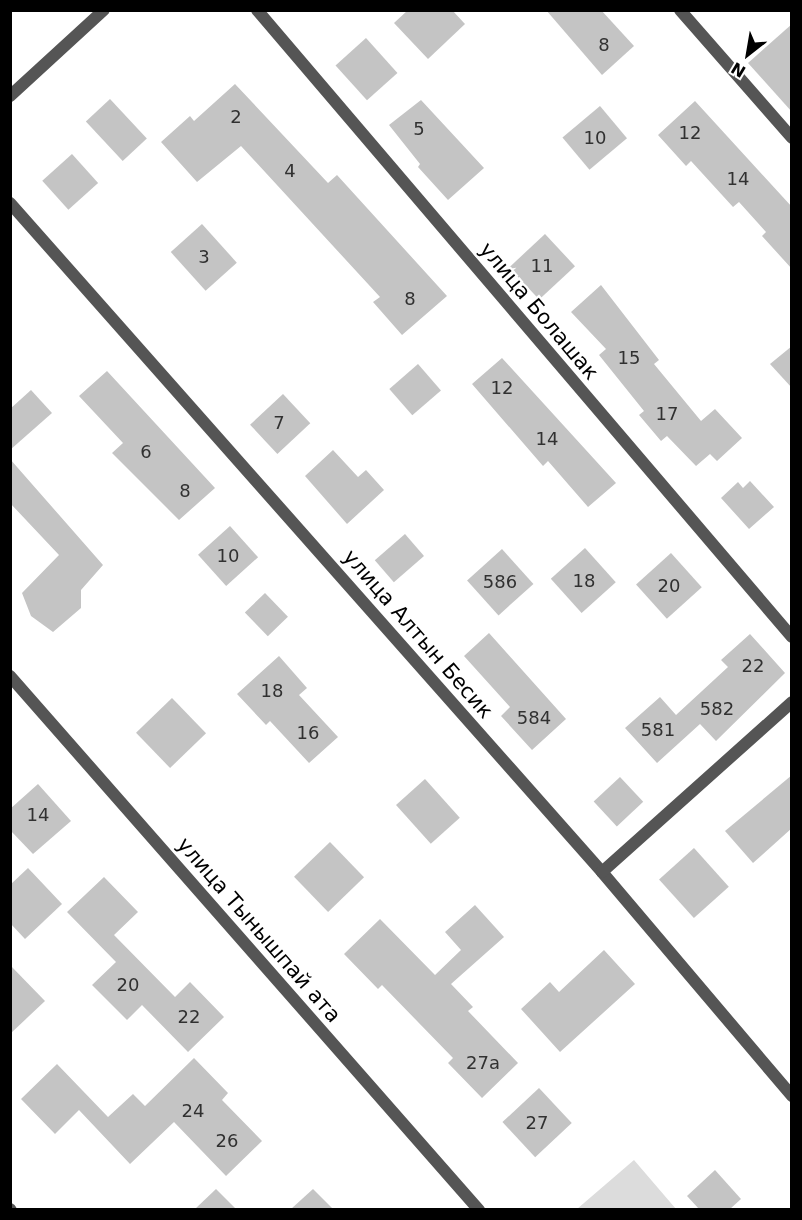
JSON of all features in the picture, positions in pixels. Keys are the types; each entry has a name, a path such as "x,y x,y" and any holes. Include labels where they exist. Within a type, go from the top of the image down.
{"street":[{"path":"10,96 104,10"},
{"name":"улица Болашак","path":"257,10 792,637"},
{"path":"680,10 792,138"},
{"name":"улица Алтын Бесик","path":"10,203 602,872 792,1096"},
{"name":"улица Тынышпай ата","path":"10,676 479,1209"},
{"path":"602,872 792,702"}],"shaded area":[{"path":"634,1160 676,1209 577,1209"}],"building":[{"path":"408,10 452,10 465,24 428,59 394,23"},
{"path":"546,10 601,10 634,46 602,75"},
{"path":"792,24 792,112 748,63"},
{"path":"366,38 397,73 367,100 336,65"},
{"path":"235,84 328,183 337,175 447,296 402,335 373,302 380,297 241,146 197,182 161,142 190,116 194,121"},
{"path":"110,99 147,138 123,161 86,122"},
{"path":"421,100 484,168 448,200 418,167 420,164 389,125"},
{"path":"695,101 792,207 792,269 762,236 766,232 739,202 733,207 691,161 686,166 658,135"},
{"path":"600,106 627,138 589,170 562,137"},
{"path":"72,154 98,183 68,210 42,181"},
{"path":"202,224 237,263 206,291 171,252"},
{"path":"545,234 575,266 539,300 509,267"},
{"path":"601,285 659,360 654,364 701,421 715,409 742,438 717,461 710,454 696,466 667,436 661,441 639,415 644,411 599,355 606,349 571,312"},
{"path":"792,346 792,388 770,364"},
{"path":"502,358 616,483 588,507 548,461 543,466 472,384"},
{"path":"418,364 441,390 412,415 389,389"},
{"path":"107,371 215,488 179,520 112,453 123,443 79,396"},
{"path":"31,390 52,413 10,450 10,409"},
{"path":"283,394 310,423 277,454 250,425"},
{"path":"333,450 358,477 366,470 384,490 347,524 305,476"},
{"path":"10,459 103,565 81,590 81,608 53,632 31,616 22,593 59,555 10,503"},
{"path":"750,481 774,507 749,529 721,498 738,482 743,488"},
{"path":"230,526 258,557 226,586 198,555"},
{"path":"405,534 424,556 394,582 375,560"},
{"path":"585,548 616,582 582,613 551,579"},
{"path":"502,549 533,584 499,615 467,580"},
{"path":"671,553 702,587 667,619 636,584"},
{"path":"265,593 288,617 268,636 245,612"},
{"path":"489,633 566,719 532,750 501,716 510,707 464,656"},
{"path":"750,634 785,673 716,741 700,724 657,763 625,728 660,697 676,715 728,667 721,660"},
{"path":"279,656 307,688 299,695 338,737 309,763 270,721 266,725 237,694"},
{"path":"172,698 206,733 170,768 136,733"},
{"path":"792,775 792,828 753,863 725,831"},
{"path":"620,777 643,802 617,826 594,802"},
{"path":"425,779 460,818 431,844 396,805"},
{"path":"38,784 71,821 33,854 10,830 10,809"},
{"path":"330,842 364,877 328,912 294,877"},
{"path":"694,848 729,887 694,918 659,879"},
{"path":"28,868 62,904 25,939 10,923 10,885"},
{"path":"104,877 138,912 114,935 175,997 190,982 224,1017 188,1052 142,1005 127,1020 92,985 116,962 67,912"},
{"path":"475,905 504,937 451,984 473,1007 468,1011 518,1063 482,1098 448,1063 453,1058 382,985 378,989 344,954 380,919 435,975 461,950 445,932"},
{"path":"604,950 635,984 560,1052 521,1009 550,982 559,992"},
{"path":"10,965 45,1001 10,1034"},
{"path":"194,1058 228,1093 222,1100 262,1141 226,1176 174,1122 130,1164 79,1110 55,1134 21,1099 57,1064 108,1117 133,1094 145,1106"},
{"path":"539,1088 572,1123 535,1157 502,1122"},
{"path":"715,1170 741,1199 730,1209 699,1209 687,1196"},
{"path":"216,1189 236,1209 195,1209"},
{"path":"313,1189 333,1209 291,1209"}]}
